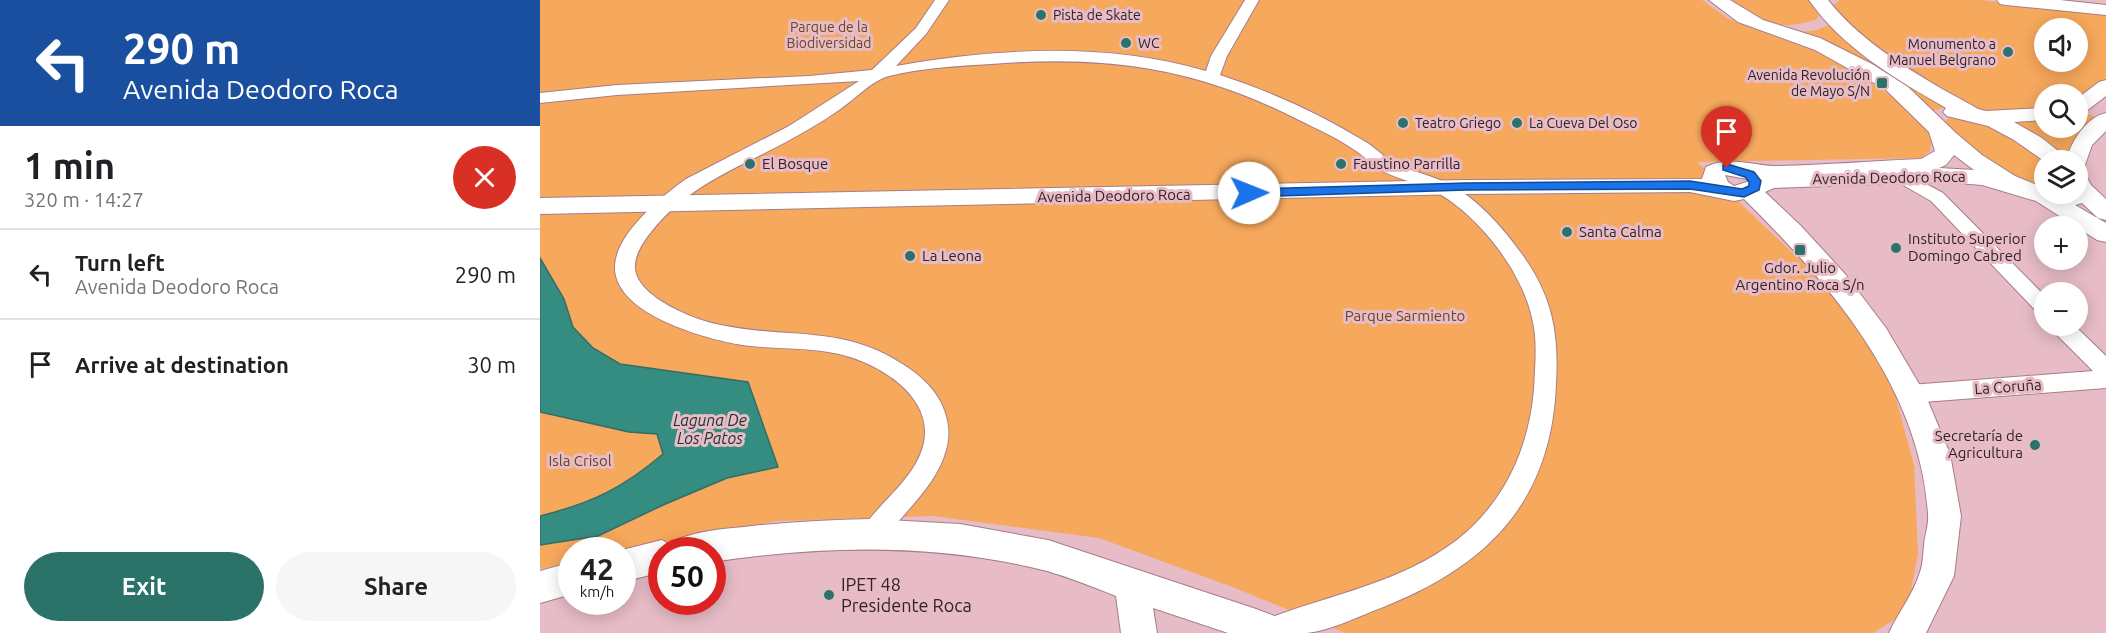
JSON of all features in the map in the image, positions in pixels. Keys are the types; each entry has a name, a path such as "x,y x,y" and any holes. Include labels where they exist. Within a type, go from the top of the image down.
{"main road":[{"path":"1718,0 1731,6 1750,21 1825,47 1882,77 1909,97 1937,127 1979,163 2106,234"},
{"path":"2006,0 2106,10"},
{"path":"1771,28 1794,30 1814,28 1825,23 1823,7"},
{"path":"1823,7 1845,31 1928,90 2023,136 2043,150"},
{"path":"2088,101 2106,86"},
{"path":"2088,109 2106,113"},
{"path":"1937,127 1938,116 1945,113 2014,117 2034,115"},
{"path":"2080,150 2082,143 2106,119"},
{"name":"Avenida Deodoro Roca","path":"540,206 673,198 1411,177 1718,181 1737,193 1759,173 1920,166 1942,158 1946,151 1937,127"},
{"name":"Avenida Deodoro Roca","path":"1748,183 1946,175 1983,178 2030,191"},
{"name":"Avenida Deodoro Roca","path":"540,194 673,198 1690,185 1718,181"},
{"path":"1748,183 1830,273 1878,340 1910,394 1929,436 1942,478 1945,529 1935,583 1923,610 1907,633"},
{"path":"2030,191 2034,192"},
{"path":"2088,193 2106,212"},
{"path":"726,544 802,536 873,534 914,535 981,543 1057,558 1148,591 1218,611 1271,632"},
{"path":"540,587 558,582"},
{"path":"1139,633 1148,591"},
{"path":"1148,591 1154,633"}],"street":[{"path":"873,534 881,521 917,482 928,464 937,432 930,402 919,387 896,369 864,352 843,345 814,340 735,336 713,331 673,316 640,297 626,277 625,266 628,254 643,229 673,198 692,183 786,136 875,74 917,34 942,0"},
{"path":"1212,76 1219,56 1247,12 1251,0"},
{"path":"540,98 581,93 850,78 994,58 1067,55 1131,61 1212,76 1279,103 1353,142 1382,162 1411,177 1440,187 1470,208 1500,240 1521,270 1535,295 1545,332 1543,410 1532,459 1520,485 1503,513 1475,541 1444,564 1379,594 1271,632"},
{"path":"1946,175 1945,181 1950,194 2036,282"},
{"path":"1902,177 1937,197 2034,297"},
{"path":"2088,335 2106,354"},
{"path":"2072,336 2106,370"},
{"name":"La Coruña","path":"1910,394 2106,379"}],"green space":[{"name":"Parque Sarmiento","path":"540,0 1702,0 1727,18 1823,54 1843,64 1922,118 1932,137 1930,151 1921,158 1697,162 1841,299 1894,391 1914,465 1918,554 1907,612 1873,633 1345,633 1235,588 1099,538 932,516 776,521 697,537 648,537 648,547 636,549 636,537 558,537 558,565 540,569"},
{"path":"1733,0 1809,0 1816,6 1819,14 1817,19 1807,22 1770,24 1747,17 1738,10"},
{"path":"1840,0 1980,0 2099,14 2106,17 2106,78 2088,92 2088,84 2034,84 2034,111 2010,113 1976,109 1946,97 1921,81 1865,39 1838,13 1834,5"},
{"path":"1829,25 1934,99 1949,106 1929,112 1792,33 1817,30"},
{"path":"2088,114 2100,119 2088,134"},
{"path":"1965,116 2008,133 2034,152 2034,187 2003,171 1978,153 1943,123 1949,118"},
{"path":"2034,118 2034,138 2085,138 2075,150 2052,150 1996,120"}],"water":[{"name":"Laguna De Los Patos","path":"540,258 564,299 573,327 593,348 620,364 748,382 778,467 727,478 598,536 558,537 558,542 540,545 540,516 576,506 606,493 663,454 657,434 629,432 540,412"}],"place":[{"name":"Pista de Skate","path":"1041,15"},
{"name":"WC","path":"1126,43"},
{"name":"Monumento a Manuel Belgrano","path":"2008,52"},
{"name":"Avenida Revolución de Mayo S/N","path":"1882,83"},
{"name":"Teatro Griego","path":"1403,123"},
{"name":"La Cueva Del Oso","path":"1517,123"},
{"name":"El Bosque","path":"750,164"},
{"name":"Faustino Parrilla","path":"1341,164"},
{"name":"Santa Calma","path":"1567,232"},
{"name":"Instituto Superior Domingo Cabred","path":"1896,248"},
{"name":"Gdor. Julio Argentino Roca S/n","path":"1800,250"},
{"name":"La Leona","path":"910,256"},
{"name":"Secretaría de Agricultura","path":"2035,445"},
{"name":"IPET 48 Presidente Roca","path":"829,595"}],"route":[{"path":"1249,193 1466,187 1690,185 1744,193 1755,188 1755,181 1749,175 1734,168 1727,168"}],"park label":[{"name":"Parque de la Biodiversidad","path":"829,35"},
{"name":"Isla Crisol","path":"580,461"}]}
